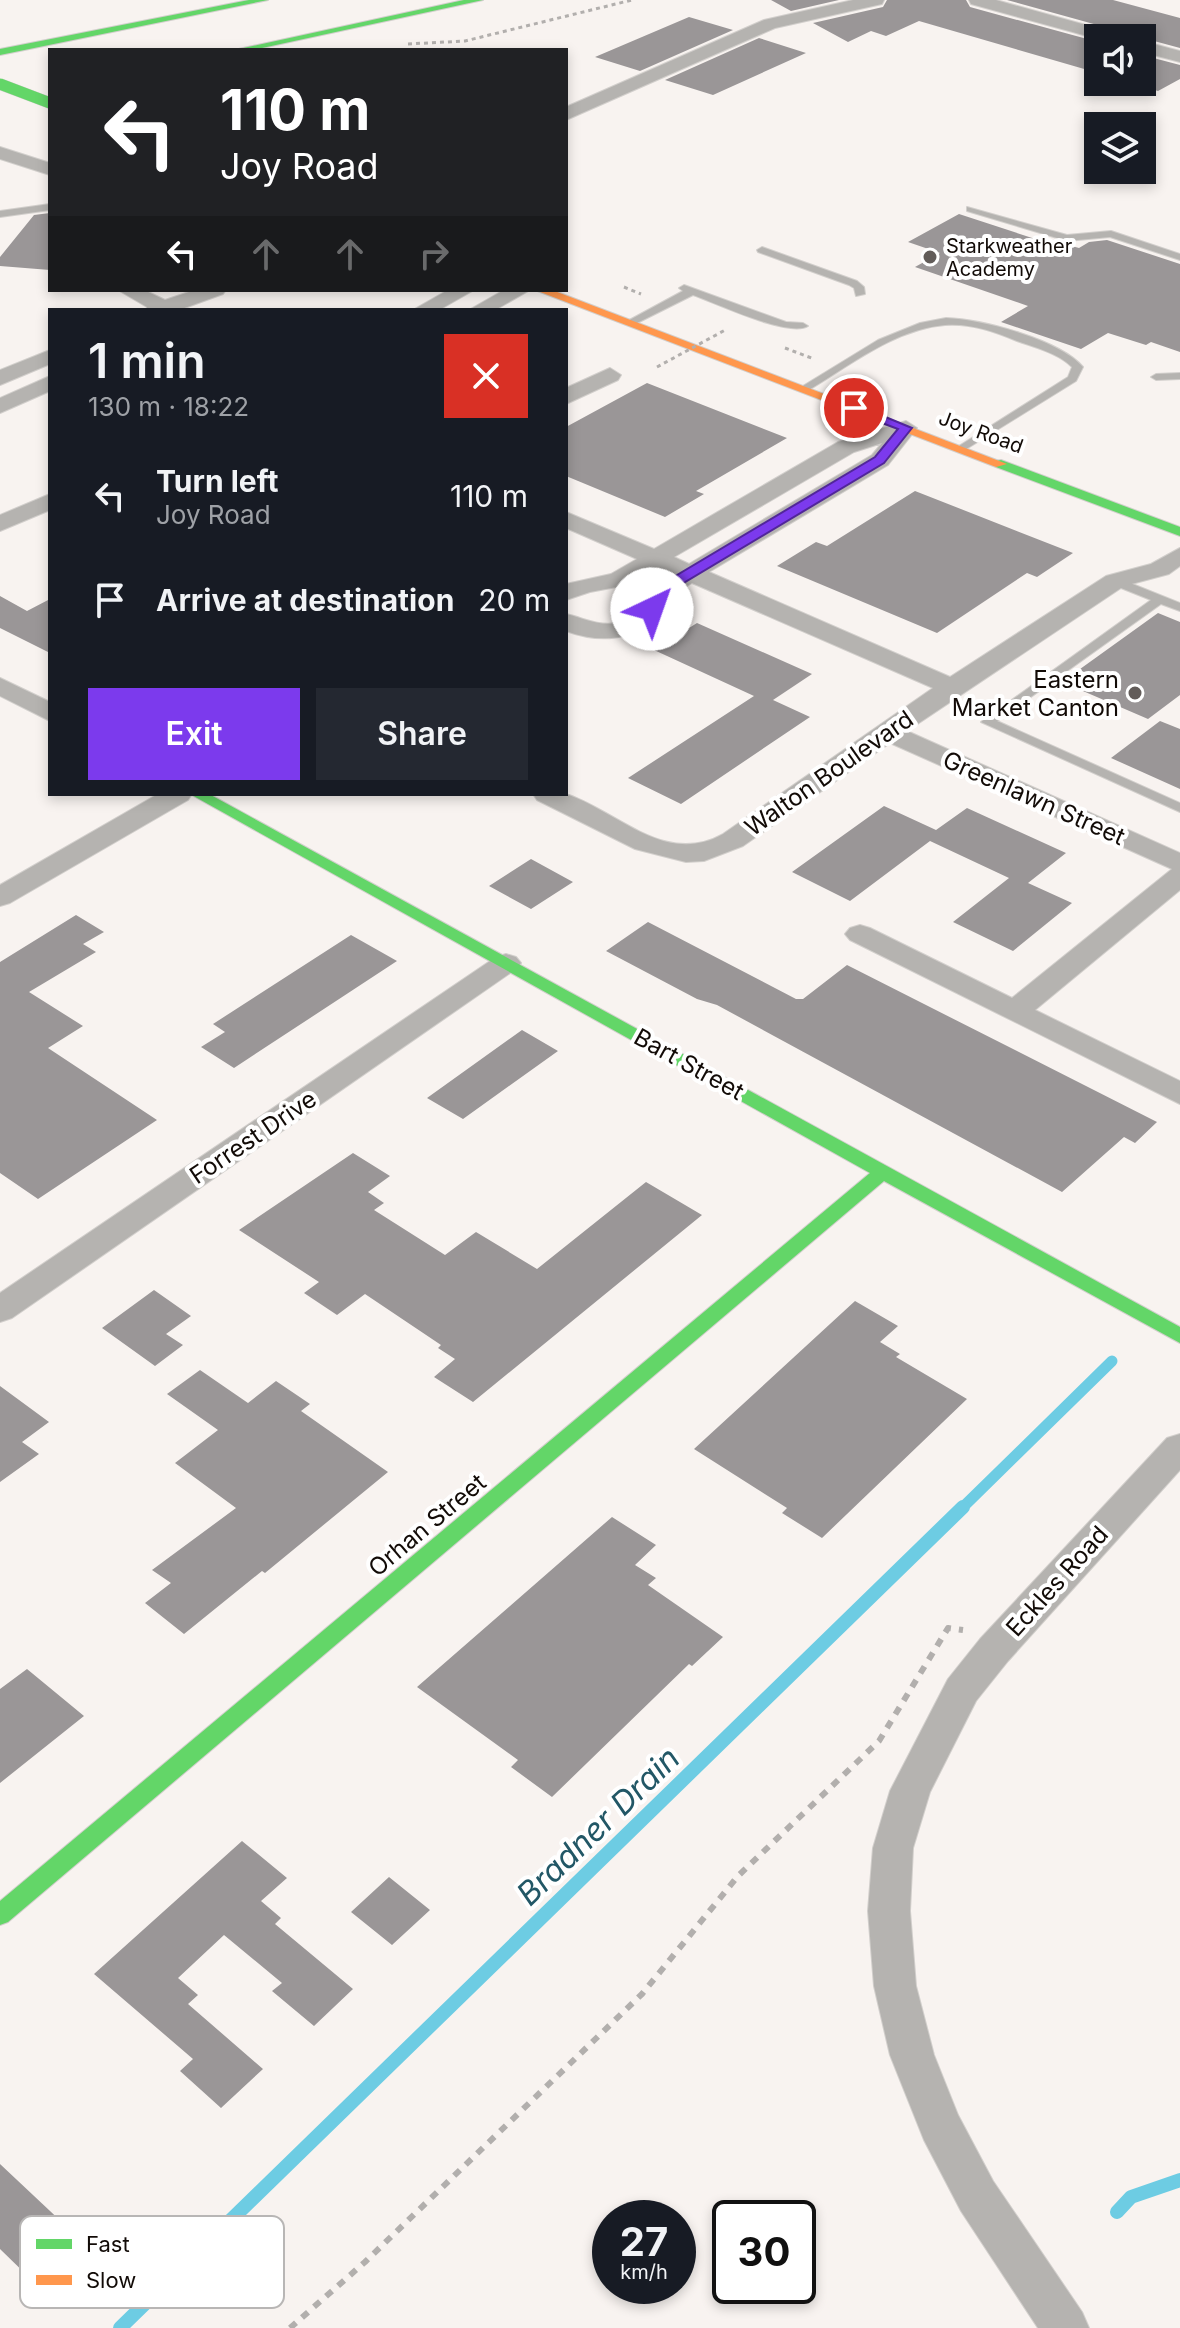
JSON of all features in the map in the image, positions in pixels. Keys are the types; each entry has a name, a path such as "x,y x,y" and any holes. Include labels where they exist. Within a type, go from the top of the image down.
{"main road":[{"path":"0,52 263,0"},
{"path":"249,48 478,0"},
{"path":"0,84 48,102"},
{"path":"0,98 48,88"},
{"name":"Joy Road","path":"546,292 1180,532"},
{"name":"Bart Street","path":"202,796 1180,1336"},
{"name":"Orhan Street","path":"0,1915 884,1171"}],"street":[{"path":"568,113 770,24 876,0"},
{"path":"977,0 1084,30"},
{"path":"1156,50 1180,57"},
{"path":"0,153 48,168"},
{"path":"132,292 161,308"},
{"path":"166,308 210,292"},
{"path":"213,308 237,292"},
{"path":"427,308 460,292"},
{"path":"483,308 516,292"},
{"path":"0,378 48,357"},
{"path":"568,396 610,375"},
{"path":"3,401 48,384"},
{"path":"568,592 584,585 618,580 846,447 906,428"},
{"path":"568,622 587,630 627,629 640,624 650,615 652,599 657,593 880,460 906,428"},
{"path":"768,492 803,506"},
{"path":"0,524 48,502"},
{"path":"568,520 952,687"},
{"name":"Walton Boulevard","path":"551,796 661,848 703,853 733,840 952,687 1115,581 1160,569 1180,555"},
{"path":"0,686 48,712"},
{"name":"Greenlawn Street","path":"888,732 1180,863"},
{"path":"0,897 175,796"},
{"path":"1014,1012 1180,876"},
{"path":"860,934 1180,1094"},
{"name":"Forrest Drive","path":"0,1310 506,963"},
{"name":"Eckles Road","path":"1065,2328 977,2196 940,2125 912,2055 895,1986 889,1911 893,1848 910,1791 962,1690 1180,1447"}],"lane":[{"path":"0,214 48,207"},
{"path":"970,209 1067,238 1111,234 1180,257"},
{"path":"762,250 853,283 859,287 860,294"},
{"path":"629,323 688,289 785,325 803,326"},
{"path":"803,389 890,340 924,325 950,320 971,323 1067,356 1078,367 1072,379 963,448"},
{"path":"1156,377 1180,376"},
{"path":"1115,581 1180,607"},
{"path":"1160,599 988,722 1180,808"}],"path":[{"path":"407,44 465,41 632,0"},
{"path":"657,367 727,329"},
{"path":"290,2328 365,2262 642,1994 738,1876 879,1741 948,1628 1008,1636"}],"building":[{"path":"771,0 839,0 791,11"},
{"path":"887,0 966,0 970,7 1084,38 1084,69 919,21 886,36 871,31 848,42 813,23 883,7"},
{"path":"1007,0 1113,0 1180,18 1180,48 1156,42 1156,24 1094,24"},
{"path":"689,17 733,30 640,71 595,57"},
{"path":"759,38 806,53 713,95 665,80"},
{"path":"1156,59 1180,65 1180,79 1158,91"},
{"path":"48,213 48,270 0,266 0,257 34,215"},
{"path":"959,214 1063,248 1068,245 1079,248 1089,242 1107,240 1180,264 1180,352 1108,333 1081,349 1001,322 1028,306 915,267 940,253 908,242"},
{"path":"647,383 787,438 696,491 704,494 665,517 568,477 568,426"},
{"path":"915,491 1073,553 1037,577 1027,573 937,633 777,566 816,542 827,546"},
{"path":"0,596 27,611 48,600 48,652 0,628"},
{"path":"1158,613 1180,622 1180,695 1148,719 1062,682"},
{"path":"697,623 812,674 773,700 810,717 681,804 628,778 754,696 654,650"},
{"path":"1160,721 1180,729 1180,789 1111,758"},
{"path":"884,806 936,830 967,808 1066,853 1028,883 1072,903 1013,951 953,922 1009,878 930,841 850,901 792,872"},
{"path":"531,859 573,882 531,909 489,886"},
{"path":"76,915 104,932 83,944 96,952 29,992 83,1026 48,1048 157,1120 38,1199 0,1173 0,962"},
{"path":"648,922 796,999 803,999 847,965 1157,1122 1135,1143 1124,1137 1062,1192 717,1005 697,999 606,951"},
{"path":"351,935 397,961 234,1068 201,1047 225,1032 213,1024"},
{"path":"522,1030 558,1051 463,1119 427,1098"},
{"path":"353,1153 390,1176 368,1192 384,1203 374,1210 445,1255 476,1232 537,1269 646,1182 702,1215 473,1402 434,1377 455,1359 438,1348 441,1345 365,1294 337,1315 304,1293 319,1282 239,1230"},
{"path":"154,1290 191,1316 166,1334 183,1345 155,1366 102,1328"},
{"path":"855,1301 898,1326 880,1342 900,1354 896,1357 967,1399 822,1538 782,1513 787,1508 694,1449"},
{"path":"200,1370 248,1403 276,1381 310,1404 301,1411 388,1472 265,1573 262,1571 184,1634 145,1603 171,1583 152,1570 236,1508 175,1463 218,1430 167,1394"},
{"path":"0,1386 49,1422 22,1442 39,1454 0,1482"},
{"path":"612,1517 656,1545 635,1565 656,1578 648,1585 723,1637 692,1666 689,1664 552,1797 511,1767 518,1760 417,1687"},
{"path":"27,1669 84,1716 0,1783 0,1689"},
{"path":"242,1841 287,1878 261,1901 281,1918 275,1924 353,1989 314,2026 272,1991 282,1983 224,1935 178,1978 198,1995 188,2004 263,2069 221,2108 180,2071 193,2059 94,1974"},
{"path":"389,1877 430,1910 392,1945 351,1912"},
{"path":"0,2164 55,2216 20,2216 20,2268 0,2249"}],"waterway":[{"name":"Bradner Drain","path":"961,1509 1112,1361"},
{"name":"Bradner Drain","path":"235,2216 963,1507"},
{"path":"1117,2212 1131,2197 1180,2180"},
{"name":"Bradner Drain","path":"120,2328 141,2308"}],"traffic: fast":[{"path":"0,52 263,0"},
{"path":"249,48 478,0"},
{"path":"0,84 48,102"},
{"path":"1001,464 1180,532"},
{"path":"202,796 1180,1336"},
{"path":"0,1915 884,1171"}],"traffic: slow":[{"path":"546,292 1001,464"}],"place":[{"name":"Starkweather Academy","path":"930,257"},
{"name":"Eastern Market Canton","path":"1135,693"}],"route":[{"path":"652,609 652,599 657,593 880,460 906,428 854,408"}]}
